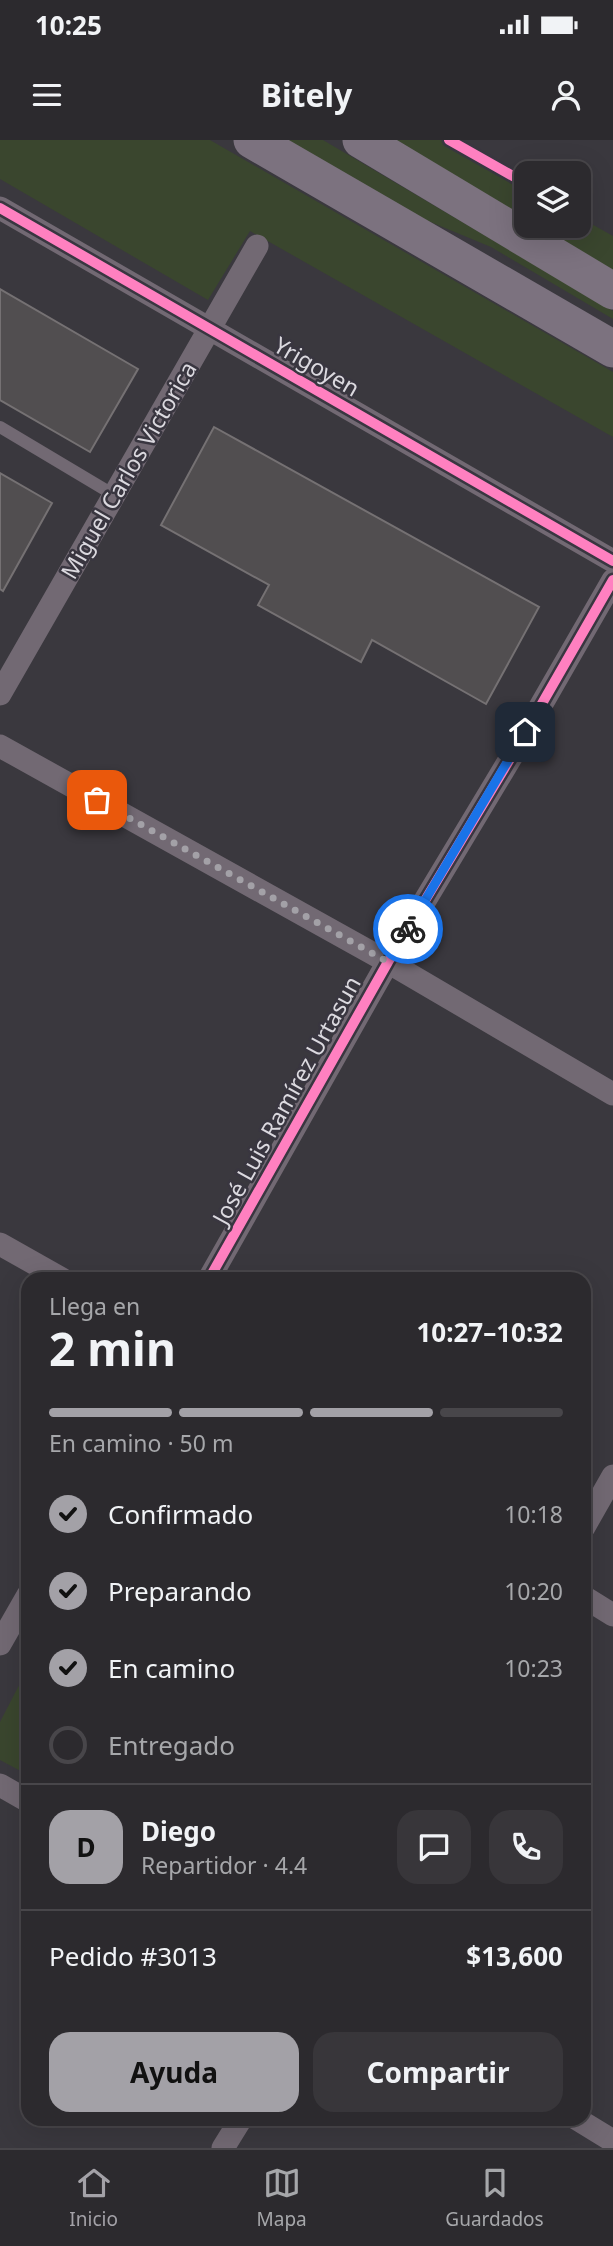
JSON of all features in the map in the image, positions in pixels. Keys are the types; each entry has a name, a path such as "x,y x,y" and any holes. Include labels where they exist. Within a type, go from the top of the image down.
{"main road":[{"path":"251,140 613,349"},
{"path":"361,140 613,290"}],"street":[{"name":"Yrigoyen","path":"0,208 613,561"},
{"name":"Miguel Carlos Victorica","path":"0,694 257,246"},
{"name":"José Luis Ramírez Urtasun","path":"213,1272 388,962 613,580"},
{"path":"0,746 388,962 613,1094"},
{"path":"0,1244 50,1272"},
{"path":"591,1515 613,1476"},
{"path":"591,1601 613,1615"},
{"path":"0,1644 21,1607"},
{"path":"0,1784 21,1797"},
{"path":"223,2148 237,2126"},
{"path":"588,2126 613,2141"}],"lane":[{"path":"0,427 114,495"}],"green space":[{"path":"0,140 210,140 613,372 613,437 250,231 208,300 0,179"},
{"path":"279,140 323,140 613,311 613,319 491,247 387,204"},
{"path":"389,140 443,140 514,180 514,214"},
{"path":"591,224 613,236 613,273 553,238 591,238"},
{"path":"21,1682 21,1771 0,1760 0,1722"}],"building":[{"path":"0,289 138,369 90,452 0,400"},
{"path":"214,427 539,607 486,704 372,640 361,662 258,605 269,585 161,525"},
{"path":"0,473 52,503 3,591 0,589"}],"cycle path":[{"path":"449,140 514,177"},
{"path":"0,208 613,561"},
{"path":"213,1272 388,962 513,754 613,580"}],"way so far":[{"path":"97,800 388,962 408,929"}],"route":[{"path":"408,929 525,732"}]}
